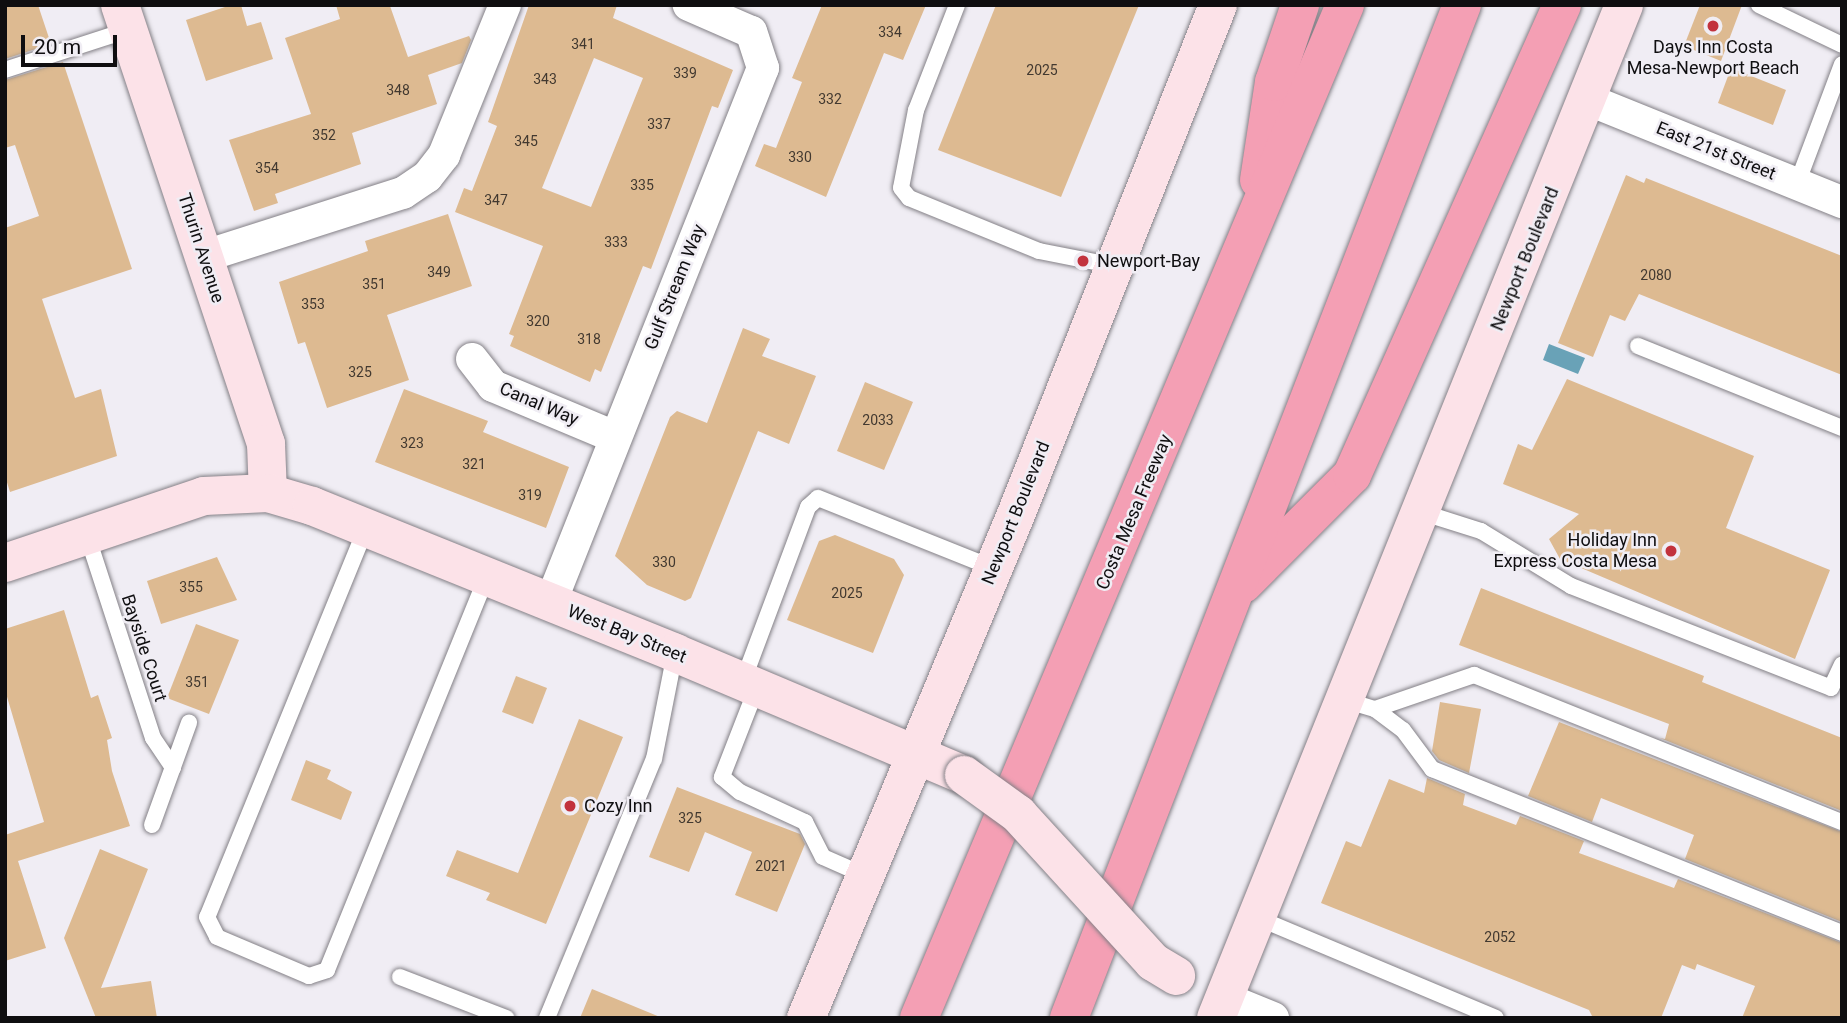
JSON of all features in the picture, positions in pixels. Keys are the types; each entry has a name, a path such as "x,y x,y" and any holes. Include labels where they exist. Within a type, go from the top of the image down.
{"highway":[{"path":"1251,241 1274,82 1300,5"},
{"name":"Costa Mesa Freeway","path":"919,1018 1251,241 1345,5"},
{"path":"1069,1018 1462,5"},
{"path":"1231,595 1352,475 1562,5"}],"main road":[{"name":"Newport Boulevard","path":"806,1018 914,751 993,568 1218,5"},
{"name":"Newport Boulevard","path":"1220,1008 1258,918 1362,705 1423,513 1625,5"},
{"name":"Thurin Avenue","path":"124,17 266,444 268,493"},
{"name":"West Bay Street","path":"5,563 204,496 268,493 366,528 914,751 964,775 1018,814 1153,962 1220,1008"}],"street":[{"path":"205,257 403,193 427,177 444,155 505,5"},
{"name":"Gulf Stream Way","path":"550,604 763,68 751,32 689,5"},
{"name":"East 21st Street","path":"1589,100 1842,202"},
{"name":"Canal Way","path":"472,359 494,386 615,437"},
{"path":"1220,1008 1273,1018"}],"lane":[{"path":"957,5 916,110 901,188 909,198 1029,246 1115,266"},
{"path":"1743,5 1760,7 1842,45"},
{"path":"5,70 124,17"},
{"path":"1797,184 1842,64"},
{"path":"1638,346 1842,428"},
{"path":"864,875 823,857 805,822 740,792 722,777 808,507 818,498 993,568"},
{"path":"1423,513 1481,531 1572,586 1831,688 1842,664"},
{"path":"366,528 207,917 217,937 309,976 327,970 486,578"},
{"name":"Bayside Court","path":"87,535 153,737 173,768"},
{"path":"547,1018 654,759 675,653"},
{"path":"1362,705 1474,675 1842,822"},
{"path":"1362,705 1404,730 1432,769 1842,933"},
{"path":"152,825 189,723"},
{"path":"1258,918 1496,1018"},
{"path":"400,977 506,1018"}],"water":[{"path":"1549,344 1585,358 1578,374 1543,360"}],"building":[{"path":"5,5 38,5 51,44 5,59"},
{"path":"231,5 241,5 247,26 261,22 273,59 206,81 186,20"},
{"path":"336,5 390,6 408,57 469,36 471,40 462,63 428,75 437,104 352,133 361,164 275,194 278,203 254,211 229,140 311,114 285,38 340,19"},
{"path":"529,5 617,5 613,18 733,70 718,108 712,106 651,269 643,266 601,372 595,369 590,382 510,346 514,336 509,334 543,246 455,212 464,188 472,191 497,126 488,122","holes":["594,58 643,78 591,207 542,188"]},
{"path":"822,5 926,5 903,60 884,53 826,197 755,166 764,144 776,148 802,82 792,78"},
{"path":"996,5 1139,5 1061,197 938,150"},
{"name":"Days Inn Costa Mesa-Newport Beach","path":"1700,5 1742,5 1721,61 1684,46"},
{"path":"63,62 132,269 42,299 75,398 101,389 117,456 10,492 5,476 5,228 39,216 15,145 5,148 5,80"},
{"path":"1731,68 1786,90 1773,125 1718,103"},
{"path":"1626,175 1644,183 1646,178 1842,256 1842,375 1639,294 1625,321 1610,315 1593,357 1558,343"},
{"path":"448,214 472,286 387,315 409,380 327,408 305,342 298,344 279,282 368,251 365,241"},
{"path":"743,328 770,339 762,356 816,376 789,444 758,431 691,598 685,601 647,585 615,556 670,417 677,411 707,423"},
{"name":"Holiday Inn Express Costa Mesa","path":"1567,379 1754,456 1726,528 1830,570 1795,659 1560,559 1549,539 1579,514 1503,484 1518,444 1532,450"},
{"path":"865,382 913,402 884,470 837,451"},
{"path":"404,389 488,421 483,432 569,467 546,528 375,462"},
{"path":"835,535 894,559 904,575 873,653 787,620 819,541"},
{"path":"217,557 237,600 161,624 147,581"},
{"path":"1481,588 1704,676 1702,682 1842,738 1842,811 1660,738 1665,739 1669,724 1459,645"},
{"path":"64,610 91,698 98,695 112,738 107,740 112,771 130,826 18,861 46,948 5,961 5,835 44,822 5,690 5,629"},
{"path":"196,624 239,640 209,714 167,698"},
{"path":"516,676 547,688 533,724 502,712"},
{"path":"1440,702 1481,709 1469,773 1439,760 1432,751"},
{"name":"Cozy Inn","path":"579,719 623,737 546,924 486,900 490,893 446,876 457,850 518,873"},
{"path":"1559,722 1842,832 1842,922 1685,859 1694,835 1601,798 1592,822 1528,796"},
{"path":"306,760 331,770 327,779 352,792 341,820 291,800"},
{"path":"1427,778 1465,794 1463,805 1516,825 1520,816 1584,841 1579,853 1674,888 1678,879 1842,943 1842,1018 1742,1018 1755,986 1697,964 1695,970 1682,965 1661,1018 1593,1018 1589,1010 1321,903 1346,841 1361,847 1389,779 1424,793"},
{"path":"677,787 800,834 805,844 777,912 735,895 752,852 705,832 689,872 649,857"},
{"path":"100,849 148,869 101,988 151,981 157,1018 96,1018 64,938"},
{"path":"592,989 660,1017 660,1018 580,1018"}],"place":[{"name":"Days Inn Costa Mesa-Newport Beach","path":"1713,26"},
{"name":"Newport-Bay","path":"1083,261"},
{"name":"Holiday Inn Express Costa Mesa","path":"1671,551"},
{"name":"Cozy Inn","path":"570,806"}]}
